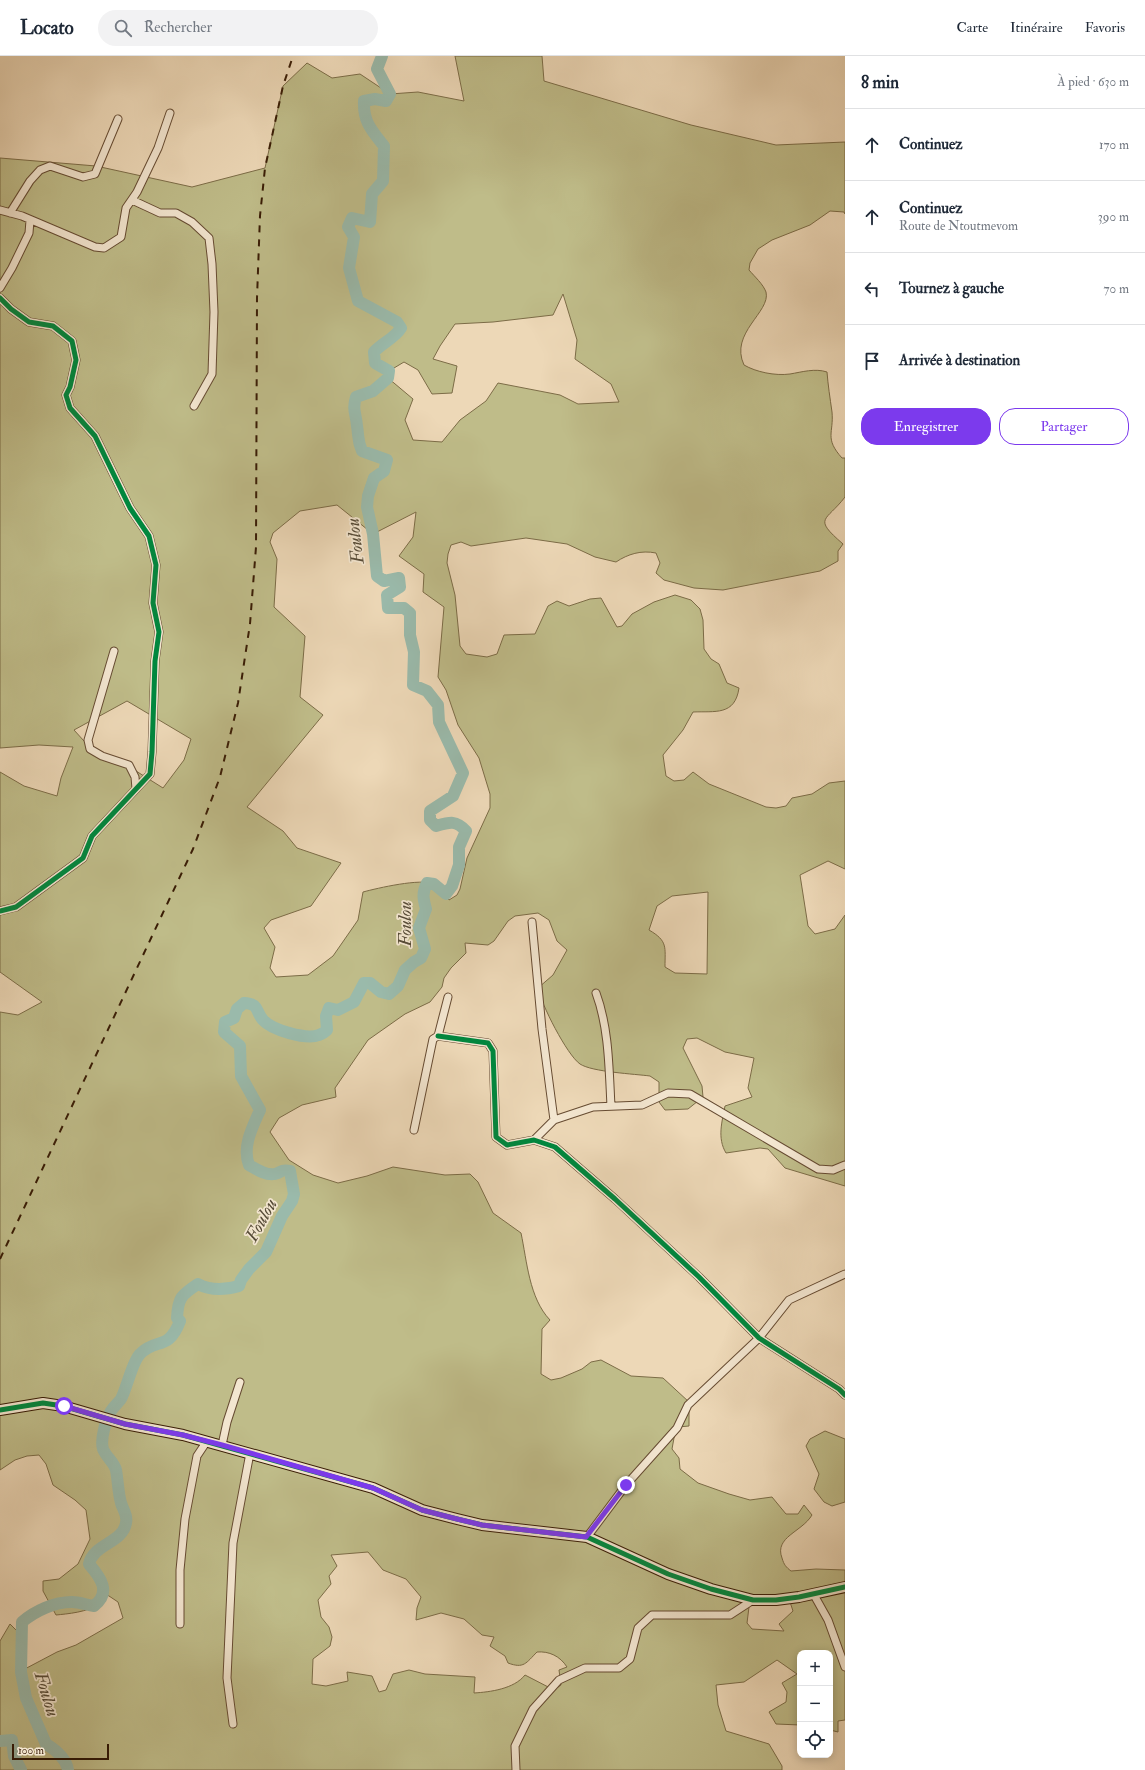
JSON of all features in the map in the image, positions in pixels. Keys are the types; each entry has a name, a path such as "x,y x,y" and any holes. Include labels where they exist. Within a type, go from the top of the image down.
{"street":[{"path":"0,210 30,220 95,247 104,248 121,237 126,208 132,200 158,148 170,113"},
{"path":"10,213 30,181 40,170 50,166 83,177 94,174 118,119"},
{"path":"132,200 160,214 176,214 192,222 209,238 212,264 214,312 212,374 194,406"},
{"path":"0,288 12,268 29,233 30,220"},
{"path":"0,298 11,309 29,322 53,326 72,341 76,360 66,396 70,408 95,436 130,508 149,536 156,565 153,603 159,632 155,661 150,774 92,836 83,858 16,908 0,912"},
{"path":"114,651 88,740 90,749 102,756 129,765 135,777 136,789"},
{"path":"532,922 542,1029 554,1120"},
{"path":"596,993 600,1004 609,1057 611,1106"},
{"path":"438,1036 448,997"},
{"path":"414,1130 433,1039 438,1036 488,1043 493,1051 496,1137 507,1145 534,1140 555,1148 615,1199 699,1277 759,1338 839,1389 845,1395"},
{"path":"534,1140 554,1120 593,1107 642,1105 668,1093 690,1094 818,1170 833,1170 845,1166"},
{"path":"586,1537 626,1485 676,1428 688,1405 759,1338 789,1300 845,1274"},
{"path":"222,1445 227,1422 240,1382"},
{"path":"0,1410 43,1403 64,1406 125,1424 207,1441 373,1488 422,1510 457,1519 482,1525 586,1537 668,1574 710,1589 753,1600 776,1600 814,1595 845,1587"},
{"path":"180,1624 180,1570 184,1519 197,1456 207,1441"},
{"path":"233,1724 227,1678 233,1543 250,1453"},
{"path":"814,1595 828,1620 845,1667"},
{"path":"516,1770 515,1746 533,1709 559,1680 585,1668 619,1668 630,1659 638,1628 652,1615 730,1615 753,1600"}],"shaded area":[{"path":"455,56 542,56 544,81 691,125 776,145 845,142 845,214 844,212 830,211 810,225 772,240 758,249 750,263 749,270 765,289 766,300 746,333 742,343 741,353 744,365 754,370 766,373 790,374 813,370 827,372 832,412 831,440 836,451 842,458 845,458 845,497 825,520 825,524 828,529 843,544 838,551 838,561 820,571 723,590 694,588 664,580 656,573 660,563 656,553 635,553 616,562 595,557 567,544 526,538 471,546 461,542 451,545 447,563 455,595 460,646 466,654 487,657 497,654 504,635 535,634 548,606 557,601 569,606 590,599 601,598 617,627 622,626 632,614 654,602 675,595 691,600 700,609 703,620 704,649 711,659 719,664 727,683 739,688 737,697 728,708 716,711 693,712 683,730 663,755 666,776 674,781 684,780 693,772 709,784 766,807 776,808 786,806 792,798 812,794 829,783 845,781 845,869 828,861 800,875 808,926 815,934 835,929 845,915 845,1186 785,1168 768,1149 760,1148 726,1153 721,1136 725,1106 752,1097 748,1088 754,1058 725,1052 697,1038 687,1039 683,1048 702,1086 703,1097 688,1109 665,1110 659,1102 659,1082 650,1076 603,1071 580,1064 568,1051 555,1029 538,988 553,975 567,950 557,941 549,920 538,913 515,916 508,921 494,941 488,945 465,943 466,953 451,968 444,978 442,987 430,1002 405,1014 368,1040 335,1088 336,1097 302,1105 279,1118 270,1132 289,1160 313,1175 338,1183 367,1176 393,1167 445,1175 470,1174 478,1182 493,1213 521,1233 533,1290 537,1301 550,1320 542,1329 541,1374 551,1380 561,1378 582,1369 591,1362 601,1360 631,1376 663,1378 689,1402 689,1426 678,1427 672,1449 679,1458 680,1469 698,1483 729,1494 750,1500 772,1497 786,1514 798,1514 804,1505 812,1515 808,1521 785,1540 781,1551 782,1558 786,1567 791,1571 816,1569 845,1570 845,1720 838,1721 838,1732 833,1731 833,1650 797,1650 797,1674 777,1660 744,1682 716,1685 718,1705 726,1731 769,1744 782,1766 782,1770 0,1770 0,1641 10,1624 21,1635 21,1671 57,1652 76,1645 123,1618 118,1602 103,1592 94,1607 78,1612 56,1615 43,1591 43,1581 59,1579 78,1564 90,1539 86,1510 75,1500 53,1485 46,1464 39,1455 27,1456 15,1460 0,1470 0,1012 18,1015 42,1002 0,972 0,772 24,786 57,796 61,778 73,747 39,745 0,748 0,158 96,166 192,187 265,168 283,86 307,63 332,78 360,74 390,94 418,92 464,101","holes":["563,294 577,340 575,359 611,384 619,402 578,404 560,395 498,383 486,401 460,420 442,442 413,440 405,420 413,399 388,378 389,371 404,362 418,370 432,394 452,393 457,366 433,359 455,324 493,322 553,315","337,505 373,534 416,512 413,537 399,556 424,574 423,592 444,607 438,677 446,690 458,725 479,758 490,794 490,808 467,858 460,889 457,895 449,900 437,885 428,882 399,884 363,892 358,920 333,956 308,975 276,977 270,968 275,947 264,928 271,920 311,906 341,863 297,848 283,831 247,807 323,715 300,697 305,636 274,607 277,559 270,542 273,533 300,511","127,701 191,739 184,760 163,788 136,771 94,752 74,730","708,892 707,974 675,973 665,967 664,945 660,938 649,930 657,906 672,896","368,1552 383,1570 406,1579 421,1597 417,1608 416,1620 441,1613 464,1619 482,1635 494,1637 490,1646 505,1656 508,1663 513,1665 524,1664 537,1652 546,1652 558,1657 567,1667 559,1670 561,1685 554,1690 525,1675 515,1684 508,1687 494,1691 474,1693 475,1677 425,1674 409,1670 393,1674 386,1690 379,1692 372,1676 347,1672 348,1681 326,1686 312,1684 313,1659 330,1646 332,1637 329,1627 321,1617 318,1600 331,1584 329,1576 337,1566 331,1555","789,1599 793,1611 779,1624 784,1631 752,1629 747,1623 749,1607 753,1600"]},
{"path":"825,1431 845,1439 845,1502 832,1506 824,1502 814,1489 819,1474 806,1446 810,1439"},
{"path":"797,1674 797,1725 776,1724 769,1712 786,1702 787,1692 782,1683"}],"waterway":[{"name":"Foulou","path":"68,1770 60,1755 46,1744 26,1698 21,1672 22,1622 33,1614 52,1605 65,1602 77,1602 94,1606 99,1601 103,1590 102,1585 97,1574 89,1564 96,1552 120,1535 124,1530 126,1523 126,1515 120,1499 116,1470 114,1464 104,1452 102,1445 105,1424 109,1415 121,1399 134,1363 140,1354 151,1346 166,1341 175,1331 180,1321 177,1318 178,1306 184,1294 198,1284 208,1288 218,1289 239,1286 241,1280 249,1269 266,1252 282,1216 292,1201 294,1194 290,1171 287,1170 275,1174 268,1174 249,1165 247,1158 247,1144 260,1110 241,1076 240,1046 224,1032 225,1022 234,1018 237,1009 244,1003 255,1006 267,1024 281,1030 298,1035 320,1035 327,1030 326,1016 329,1008 338,1010 354,1002 364,983 370,983 381,992 389,994 398,986 405,970 421,958 425,949 419,928 426,909 424,902 425,887 427,883 434,884 446,894 452,886 459,865 459,847 466,831 459,825 452,823 436,826 430,820 430,811 453,796 463,773 439,722 438,705 427,691 413,685 414,652 410,635 410,613 404,608 388,608 387,595 400,587 399,578 384,581 377,576 373,534 367,507 368,496 374,478 384,471 387,460 362,451 354,408 356,397 373,391 388,378 389,371 375,363 374,352 395,335 401,328 397,322 358,301 349,268 354,237 348,227 352,218 370,222 372,194 383,181 384,146 369,126 364,108 364,101 375,99 386,101 390,94 377,69 382,56"},
{"name":"Foulou","path":"0,1741 12,1740 14,1756 21,1770"}],"railway":[{"path":"0,1259 193,849 220,777 238,703 250,624 256,547 257,298 260,216 265,168 283,86 293,56"}],"cycle path":[{"path":"0,298 11,309 29,322 53,326 72,341 76,360 70,387 66,395 70,408 95,436 130,508 149,536 156,565 153,603 159,632 155,661 150,774 92,836 83,858 16,907 0,911"},
{"path":"438,1036 488,1043 493,1051 496,1137 507,1145 534,1140 555,1147 615,1199 699,1277 759,1338 839,1389 845,1395"},
{"path":"0,1410 43,1403 63,1406 125,1424 183,1435 373,1488 422,1510 457,1519 482,1525 587,1537 668,1574 711,1589 753,1600 776,1600 799,1597 845,1587"}],"route":[{"path":"64,1406 125,1424 183,1435 298,1466 373,1488 422,1510 482,1525 586,1537 626,1485"}]}
